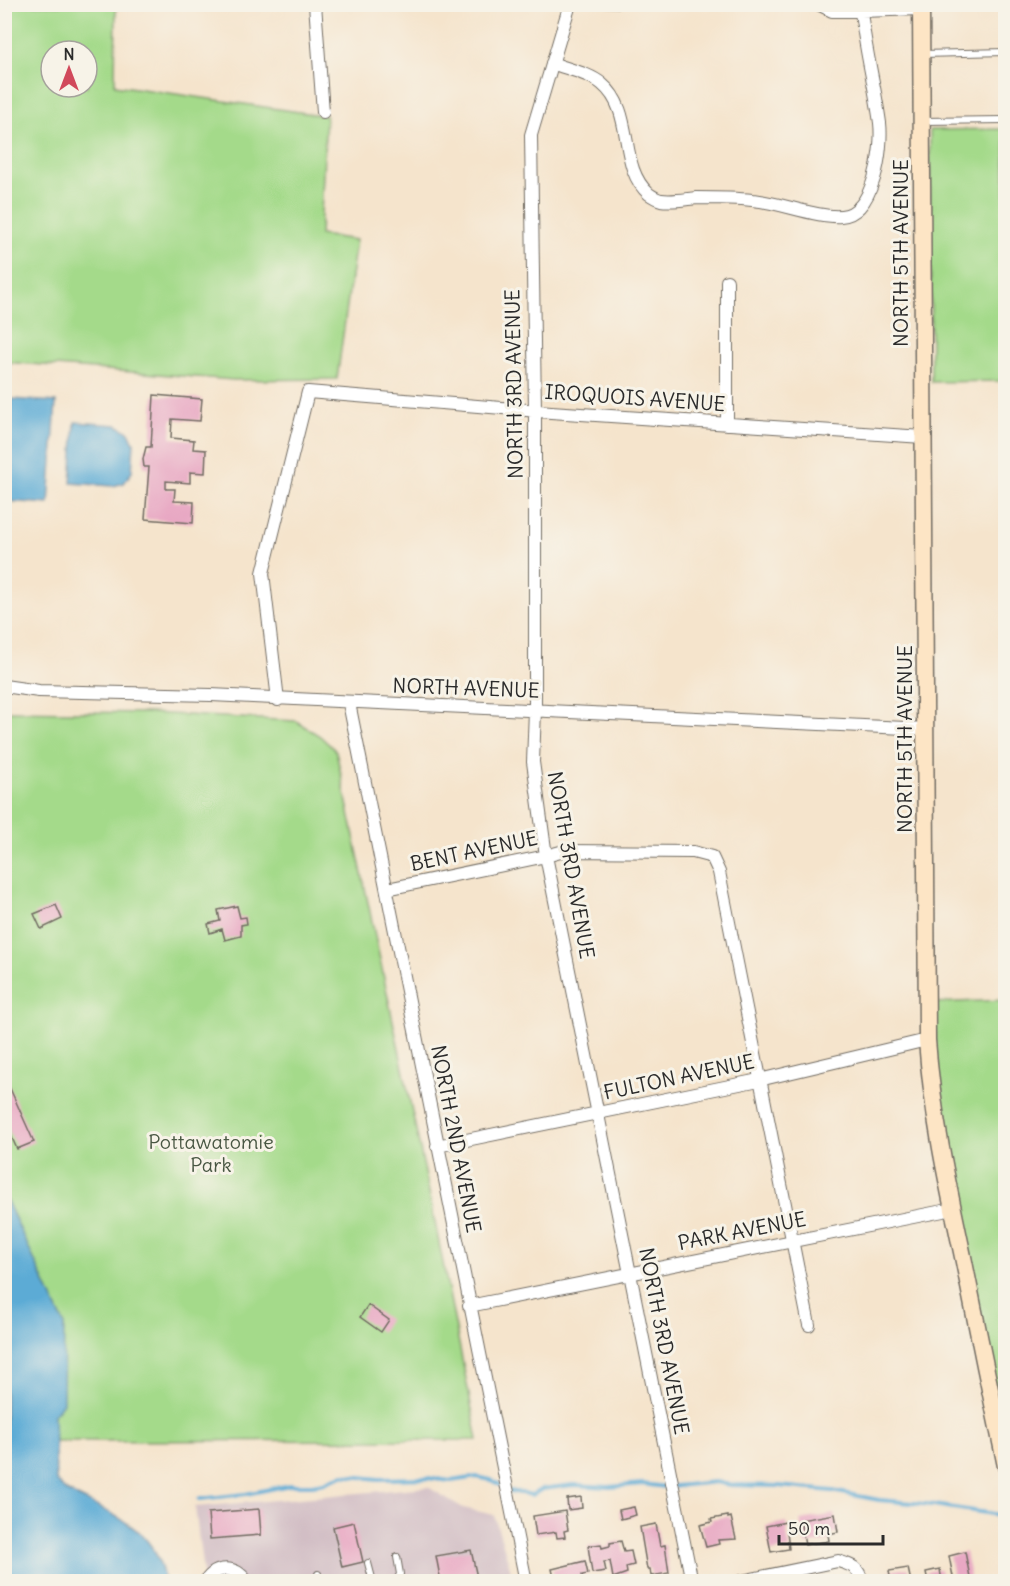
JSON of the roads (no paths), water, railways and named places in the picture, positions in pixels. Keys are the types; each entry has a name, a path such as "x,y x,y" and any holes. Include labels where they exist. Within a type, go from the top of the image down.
{"main road":[{"name":"NORTH 5TH AVENUE","path":"921,7 927,1040 933,1107 1005,1463"}],"street":[{"path":"315,4 323,112"},
{"name":"NORTH 3RD AVENUE","path":"570,4 531,135 535,410 533,762 546,856 692,1581"},
{"path":"818,4 832,11 921,7"},
{"path":"552,63 603,84 620,108 636,179 651,195 662,200 730,198 760,201 843,217 854,212 870,191 880,151 880,125 864,46 861,11"},
{"path":"727,281 727,424"},
{"name":"IROQUOIS AVENUE","path":"278,700 263,573 308,392 923,437"},
{"name":"NORTH AVENUE","path":"4,686 39,692 174,694 926,729"},
{"name":"NORTH 2ND AVENUE","path":"349,703 526,1581"},
{"name":"BENT AVENUE","path":"387,889 564,851 693,852 712,857 719,872 759,1080"},
{"name":"FULTON AVENUE","path":"437,1146 759,1080 927,1040"},
{"path":"759,1080 809,1325"},
{"name":"PARK AVENUE","path":"469,1306 953,1209"},
{"path":"737,1581 838,1561 853,1565 862,1581"},
{"path":"205,1581 214,1572 229,1568 237,1571 247,1581"}],"lane":[{"path":"603,4 653,5"},
{"path":"921,54 1005,52"},
{"path":"921,121 1005,120"},
{"path":"396,1581 400,1574 397,1557"},
{"path":"368,1563 373,1581"}],"water":[{"path":"11,399 56,402 49,504 5,501"},
{"path":"75,422 117,425 129,432 134,443 132,472 124,483 113,486 71,483"},
{"path":"5,1197 64,1324 63,1403 54,1415 56,1481 66,1491 114,1515 141,1534 152,1547 160,1562 164,1581 5,1581"}],"waterway":[{"path":"199,1499 246,1494 290,1485 324,1483 342,1475 379,1479 428,1478 451,1481 477,1477 491,1480 504,1487"},
{"path":"510,1491 532,1495 542,1489 573,1485 609,1487 642,1484 666,1487 715,1482 832,1491 879,1500 934,1505 1006,1516"}],"park label":[{"name":"Pottawatomie Park","path":"211,1154"}]}
